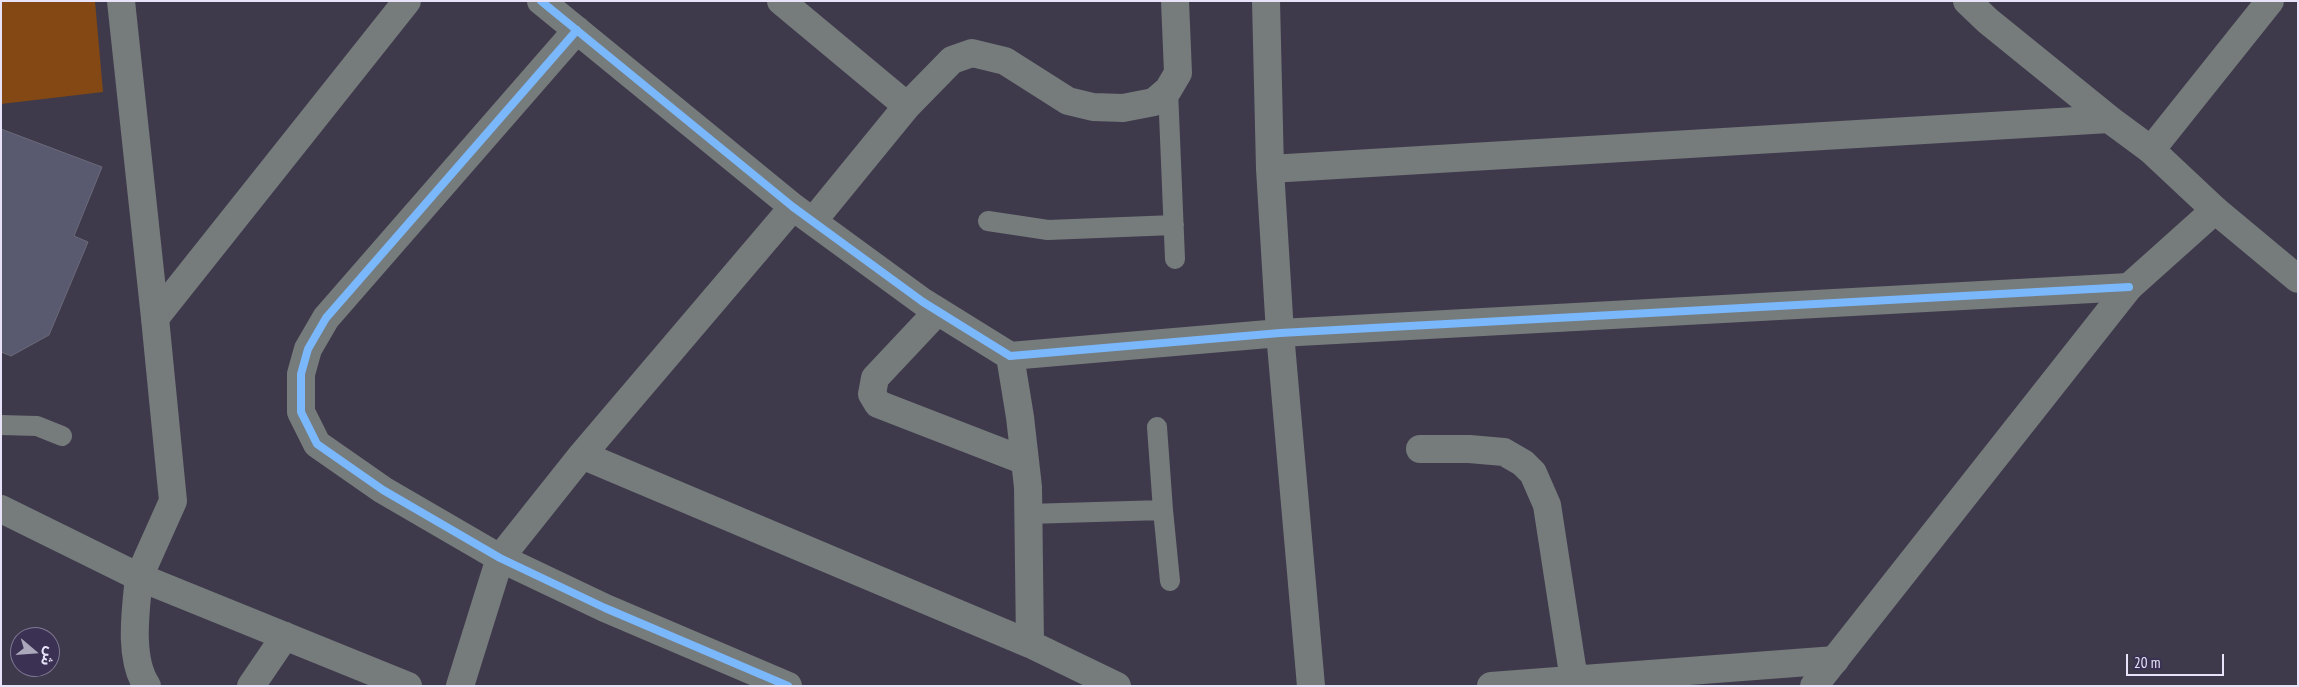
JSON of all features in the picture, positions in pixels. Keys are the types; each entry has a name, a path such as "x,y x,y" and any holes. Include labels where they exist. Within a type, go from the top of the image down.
{"street":[{"path":"121,1 156,318 173,501 139,577 133,637 143,680 147,686"},
{"path":"156,318 407,1"},
{"path":"541,1 803,214 938,311 1010,356 1280,333 2129,287"},
{"path":"781,1 907,106"},
{"path":"460,686 500,558 582,455 803,214 952,60 972,53 1005,61 1068,101 1093,107 1123,108 1154,102 1168,90 1178,73 1175,1"},
{"path":"1266,1 1270,169 1280,333 1311,686"},
{"path":"1967,1 1988,21 2150,150 2215,210 2298,279"},
{"path":"2150,150 2270,1"},
{"path":"577,30 326,318 308,349 300,374 301,412 317,444 382,490 500,558 605,608 788,686"},
{"path":"1270,169 2109,119"},
{"path":"1814,686 2129,287 2215,210"},
{"path":"938,311 875,378 872,394 878,404 1024,461"},
{"path":"1010,356 1020,417 1028,514 1030,644"},
{"path":"1420,449 1469,449 1504,452 1523,463 1533,473 1547,505 1574,680"},
{"path":"582,455 1030,644 1113,685"},
{"path":"1,509 139,577 408,686"},
{"path":"251,686 285,636"},
{"path":"1490,686 1835,660"}],"lane":[{"path":"1168,90 1175,259"},
{"path":"988,221 1048,230 1174,225"},
{"path":"1,425 37,426 62,436"},
{"path":"1157,427 1170,580"},
{"path":"1028,514 1163,510"}],"shaded area":[{"path":"1,1 95,1 103,92 1,104"}],"building":[{"path":"1,129 102,167 74,236 88,242 49,335 11,356 1,352"}],"cycle path":[{"path":"541,1 793,207 923,302 1010,356 1280,333 2129,287"},
{"path":"577,30 326,318 308,349 301,374 301,412 317,444 383,490 500,558 605,608 788,686"}]}
